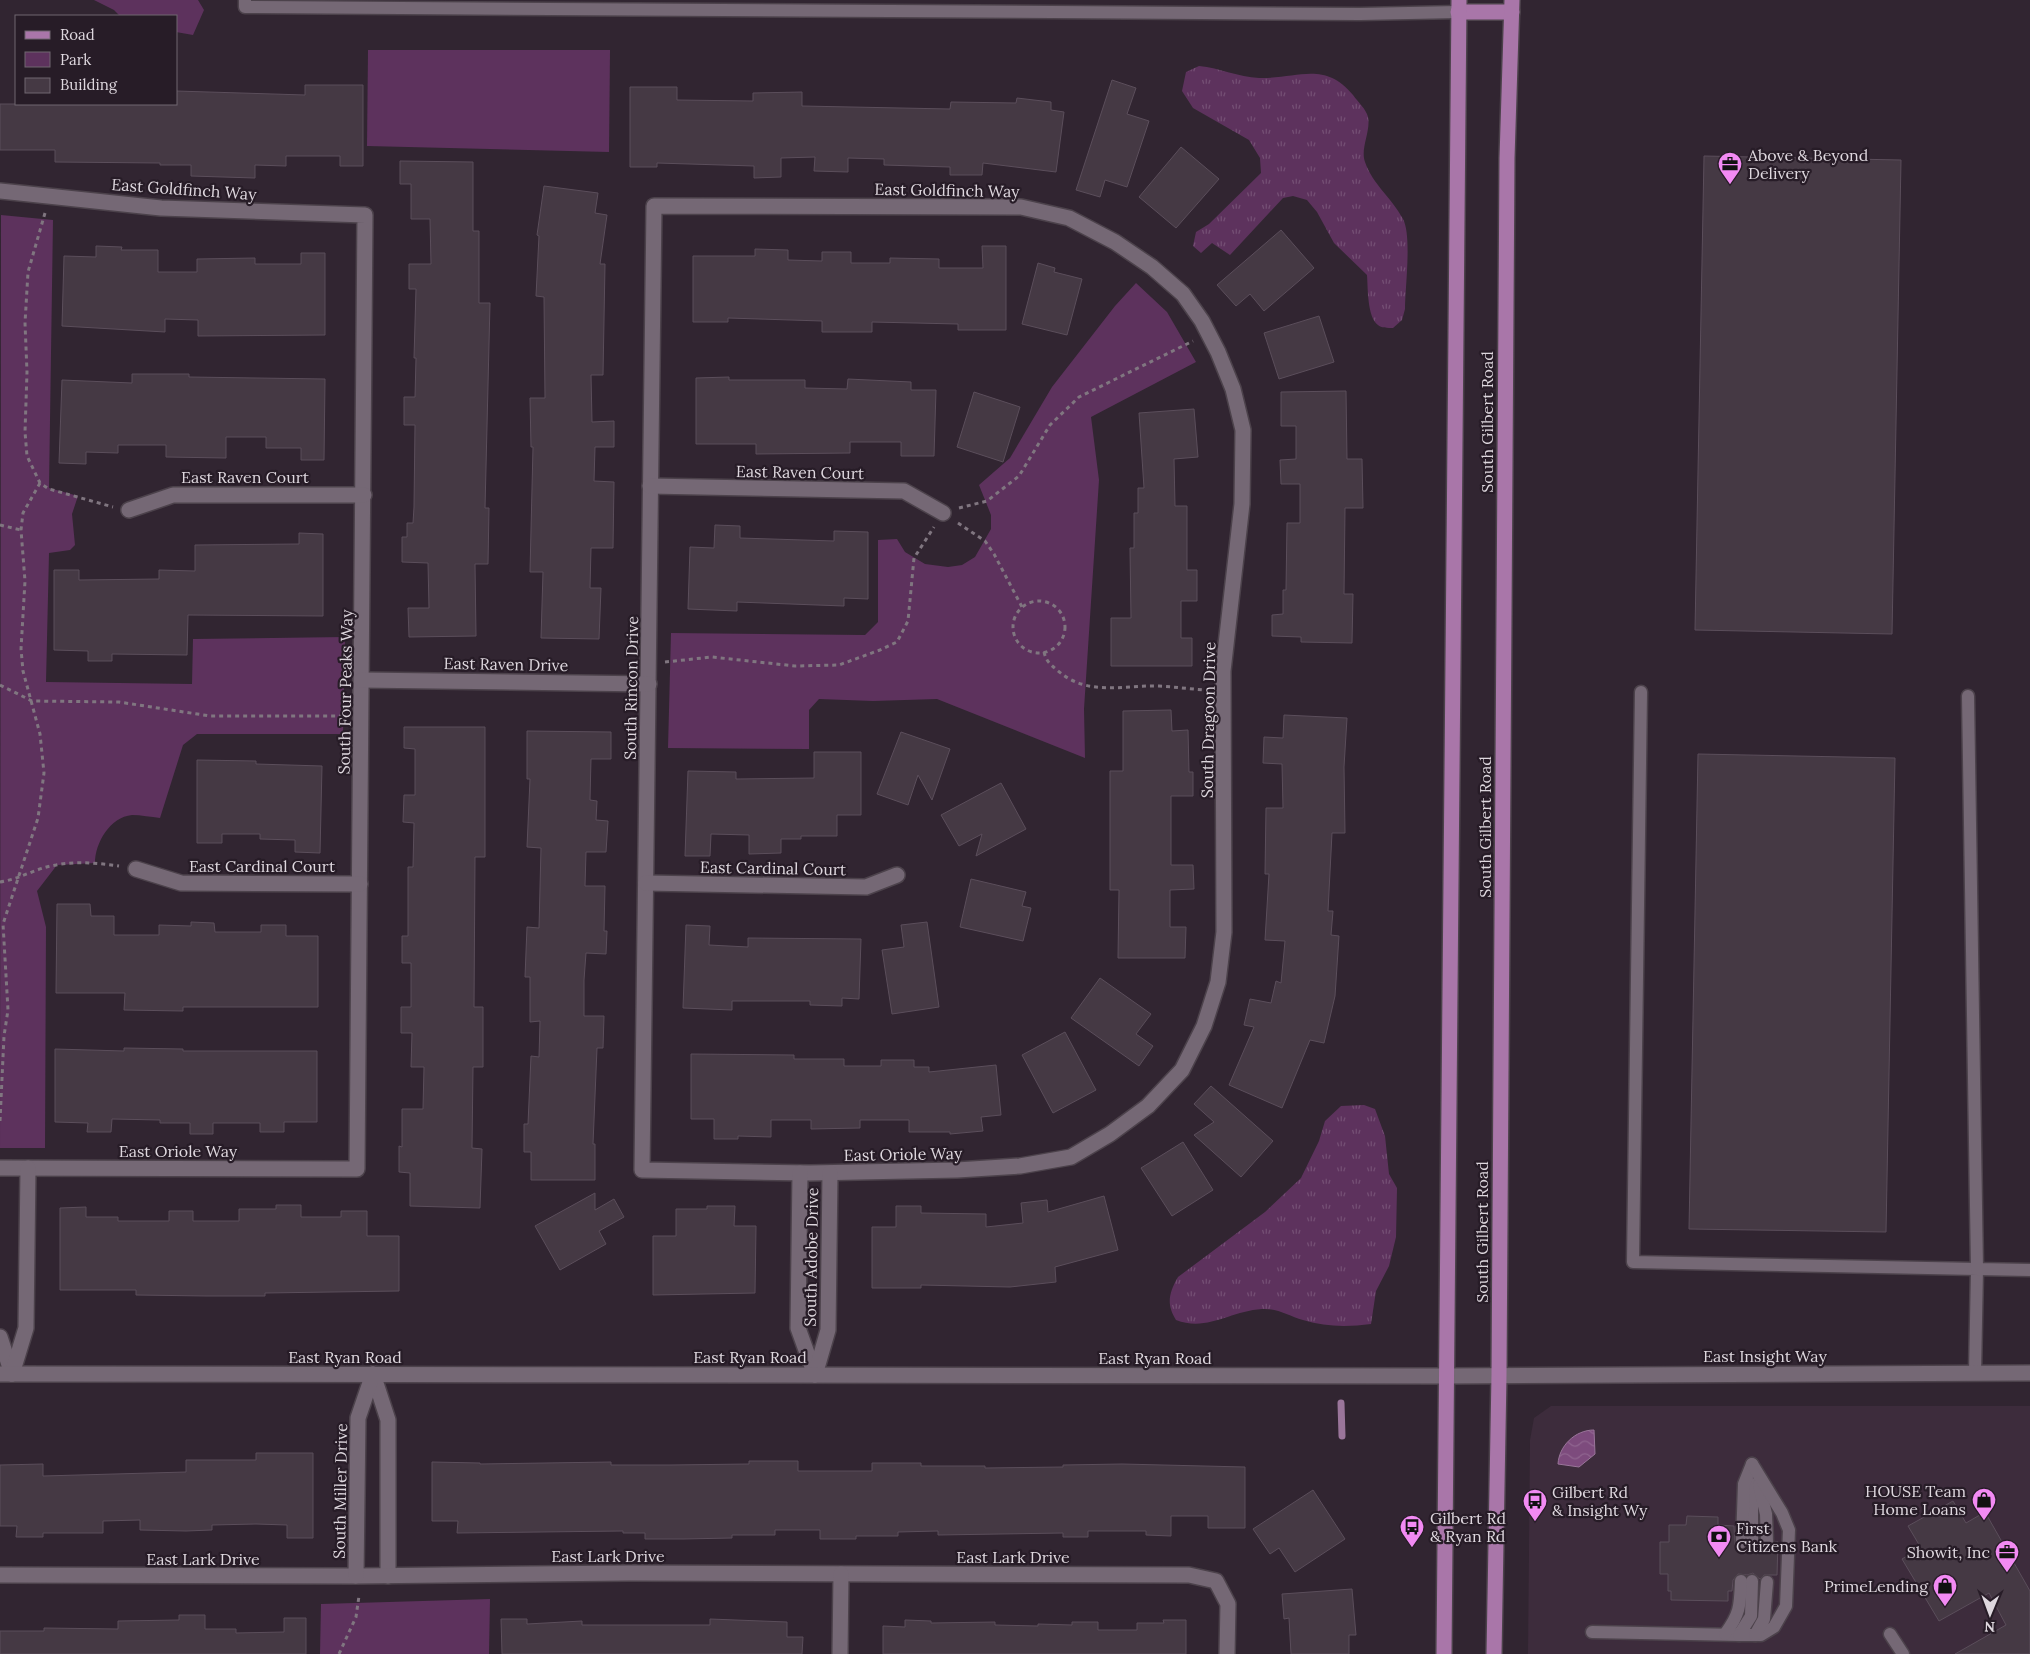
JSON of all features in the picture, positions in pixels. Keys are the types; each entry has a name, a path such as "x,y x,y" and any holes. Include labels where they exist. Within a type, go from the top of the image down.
{"main road":[{"path":"1459,6 1512,6"},
{"name":"South Gilbert Road","path":"1444,1654 1459,6"},
{"name":"South Gilbert Road","path":"1494,1654 1499,1375 1506,168 1512,6"}],"street":[{"name":"East Goldfinch Way","path":"0,190 161,208 365,215"},
{"name":"East Goldfinch Way","path":"654,206 1021,207 1068,218 1115,242 1152,267 1183,294 1205,327"},
{"name":"South Rincon Drive","path":"642,1170 654,206"},
{"name":"South Four Peaks Way","path":"357,1169 365,215"},
{"name":"South Dragoon Drive","path":"1148,1106 1182,1070 1204,1026 1218,982 1224,932 1223,691 1242,504 1243,430 1233,389 1205,327"},
{"name":"East Raven Court","path":"650,486 904,491 943,513"},
{"name":"East Raven Court","path":"129,510 173,495 364,494"},
{"name":"East Raven Drive","path":"362,680 649,684"},
{"name":"East Cardinal Court","path":"136,869 181,883 360,884"},
{"name":"East Cardinal Court","path":"646,883 866,887 897,875"},
{"name":"East Oriole Way","path":"642,1170 830,1173 957,1170 1020,1166 1070,1157 1110,1134 1148,1106"},
{"name":"East Oriole Way","path":"0,1168 357,1169"},
{"path":"6,1374 26,1328 28,1168"},
{"name":"South Adobe Drive","path":"800,1173 798,1328 816,1375"},
{"name":"South Adobe Drive","path":"816,1375 828,1330 830,1173"},
{"path":"0,1337 6,1374"},
{"name":"East Insight Way","path":"1499,1375 2030,1373"},
{"name":"East Ryan Road","path":"6,1374 1499,1375"},
{"path":"373,1374 388,1420 388,1576"},
{"name":"South Miller Drive","path":"356,1576 358,1418 373,1374"},
{"path":"840,1654 841,1574"},
{"name":"East Lark Drive","path":"0,1575 1189,1575 1216,1581 1228,1604 1228,1654"}],"lane":[{"path":"245,3 1350,14 1459,6"},
{"path":"1641,692 1633,1262 2030,1270"},
{"path":"1968,696 1977,1270 1975,1373"},
{"path":"1747,1542 1752,1464"},
{"path":"1752,1464 1763,1495 1767,1542"},
{"path":"1592,1632 1761,1635 1774,1627 1786,1606 1789,1530 1782,1513 1752,1464"},
{"path":"1725,1634 1737,1618 1746,1581 1751,1616 1739,1635"},
{"path":"1755,1635 1764,1620 1767,1582"},
{"path":"1890,1634 1903,1654"}],"path":[{"path":"46,195 44,219 38,232 28,272 25,323 27,456 40,483 49,489 129,510"},
{"path":"649,660 669,662 712,657 795,666 839,665 897,642 908,621 914,558 943,513 987,501 1019,476 1050,425 1080,397 1160,359 1205,327"},
{"path":"0,1121 4,1036 8,1010 3,924 38,818 44,773 40,734 23,671 21,649 25,581 20,530 23,513 40,483"},
{"path":"943,513 985,541 1022,607"},
{"path":"0,525 20,530"},
{"path":"1038,601 1054,606 1060,612 1065,628 1063,637 1052,650 1044,652 1027,650 1015,638 1014,621 1022,607 1038,601"},
{"path":"1044,652 1046,661 1069,681 1105,689 1160,686 1223,691"},
{"path":"0,685 32,702 119,702 210,716 362,716"},
{"path":"0,882 17,879 27,873 57,865 95,862 136,869"},
{"path":"339,1654 356,1617 359,1596"}],"shaded area":[{"path":"1551,1406 2030,1406 2030,1654 1528,1654 1530,1440 1534,1418"}],"green space":[{"path":"94,0 198,0 204,10 193,35 178,32 178,15 119,15 114,10"},
{"path":"368,50 610,50 609,152 367,146"},
{"path":"1199,66 1259,78 1310,74 1321,75 1332,78 1342,84 1364,108 1369,122 1364,151 1365,162 1373,178 1394,204 1406,227 1405,309 1402,320 1393,328 1381,327 1374,321 1370,309 1367,275 1334,243 1317,212 1307,200 1293,196 1283,198 1230,255 1212,243 1201,253 1193,246 1196,232 1209,224 1261,173 1260,158 1249,140 1193,108 1182,91 1186,72"},
{"path":"1,215 53,220 49,488 78,496 72,514 75,545 70,550 49,553 46,682 192,684 193,639 345,637 343,734 197,734 183,745 160,818 132,815 117,821 105,832 98,847 95,863 57,865 37,891 46,927 45,1148 0,1148"},
{"path":"1136,283 1167,312 1196,362 1091,417 1099,480 1084,709 1085,758 937,699 873,701 819,699 809,710 809,749 668,748 671,633 865,635 878,622 878,540 897,539 905,552 925,564 948,567 962,565 975,557 991,529 991,515 979,485 1010,458 1052,387 1115,306"},
{"path":"1364,1105 1375,1109 1385,1136 1389,1174 1397,1188 1396,1237 1389,1266 1376,1291 1371,1324 1345,1326 1320,1324 1267,1309 1250,1311 1198,1324 1176,1320 1171,1309 1170,1299 1172,1288 1178,1277 1265,1212 1301,1178 1319,1141 1325,1121 1341,1106"},
{"path":"490,1599 489,1654 320,1654 321,1604"}],"water":[{"path":"1594,1430 1595,1454 1579,1467 1558,1464 1561,1451 1569,1440 1580,1433"}],"building":[{"path":"1112,80 1136,88 1127,114 1149,121 1127,187 1105,180 1100,197 1076,190"},
{"path":"305,85 363,85 363,166 340,166 340,156 286,156 286,166 255,165 255,178 191,176 191,165 55,162 55,150 0,150 0,104 178,105 178,91 305,95"},
{"path":"630,87 677,87 677,100 753,101 753,93 802,92 802,106 950,109 951,102 1016,103 1017,98 1051,102 1051,110 1064,112 1056,172 983,163 982,175 950,175 950,167 884,165 884,159 848,158 848,172 814,171 815,157 781,158 781,177 754,178 754,166 657,163 657,167 630,167"},
{"path":"1181,147 1219,179 1176,228 1139,197"},
{"path":"1704,156 1901,160 1892,634 1695,630"},
{"path":"400,161 473,162 473,231 479,231 479,303 490,303 485,508 489,508 488,564 475,564 476,636 409,637 408,608 429,608 428,563 402,562 402,537 407,537 407,523 413,523 414,507 415,425 404,425 404,397 415,397 416,289 409,289 409,264 431,264 430,219 411,219 411,184 400,184"},
{"path":"544,186 598,193 595,213 607,215 600,264 605,264 603,375 591,375 592,422 614,421 614,447 595,447 594,481 614,482 613,548 591,548 590,588 601,588 599,639 541,638 543,572 530,572 533,447 531,447 530,398 545,398 544,297 536,296 539,236 537,235"},
{"path":"1281,230 1314,268 1264,311 1250,294 1236,306 1217,285"},
{"path":"96,246 122,247 121,250 158,250 158,272 197,272 197,259 255,258 255,264 301,264 301,253 325,253 325,335 198,336 198,320 165,319 165,332 62,326 64,256 96,257"},
{"path":"982,246 1006,246 1006,330 958,330 958,324 872,322 872,332 822,332 822,321 728,318 728,322 693,322 693,256 755,256 755,249 788,250 788,260 822,261 822,252 851,252 851,263 890,263 890,258 939,259 939,268 983,268"},
{"path":"1038,263 1055,268 1054,272 1082,279 1067,335 1022,324"},
{"path":"1319,316 1334,362 1279,379 1264,333"},
{"path":"132,374 189,374 189,377 325,379 324,460 301,460 301,448 266,448 266,437 226,437 226,458 166,457 166,445 118,445 118,453 86,452 86,464 59,463 62,380 132,383"},
{"path":"729,377 729,380 805,380 805,388 847,389 848,379 911,382 911,390 936,390 934,456 901,456 901,442 850,442 850,453 756,454 756,444 696,444 696,378"},
{"path":"1346,391 1347,459 1362,459 1363,508 1345,508 1344,594 1353,594 1352,643 1301,642 1301,637 1272,636 1272,615 1283,614 1283,590 1286,590 1287,523 1300,523 1300,484 1281,484 1280,460 1296,459 1296,426 1281,426 1281,392"},
{"path":"974,392 1020,407 1003,462 957,447"},
{"path":"1194,409 1198,457 1174,459 1175,506 1187,506 1187,570 1197,570 1197,601 1181,601 1181,638 1192,638 1192,666 1111,666 1111,618 1131,618 1130,548 1134,548 1134,513 1138,513 1138,488 1144,488 1139,413"},
{"path":"715,525 740,526 740,538 834,541 834,531 868,532 868,599 844,598 844,606 737,602 737,611 688,609 690,547 714,548"},
{"path":"299,533 323,534 323,616 188,615 187,655 112,654 112,661 88,661 88,651 54,650 54,570 79,570 79,580 159,579 159,570 195,571 195,545 299,544"},
{"path":"1171,710 1172,731 1188,730 1189,772 1193,772 1193,796 1171,796 1171,865 1193,865 1194,889 1170,890 1170,927 1186,927 1185,958 1118,958 1119,890 1110,890 1110,771 1123,771 1123,711"},
{"path":"1284,715 1347,718 1344,767 1345,833 1332,833 1328,911 1333,911 1331,935 1339,936 1335,996 1324,1043 1310,1040 1282,1108 1229,1085 1254,1027 1244,1025 1250,999 1271,1003 1276,981 1281,983 1285,941 1265,940 1269,874 1265,874 1266,808 1283,808 1282,764 1263,763 1264,737 1283,738"},
{"path":"404,727 485,727 485,857 475,857 474,1007 483,1007 483,1067 473,1067 472,1148 482,1149 480,1208 410,1206 410,1173 399,1172 399,1146 402,1147 402,1109 423,1109 424,1067 411,1067 412,1033 401,1033 401,1007 411,1007 411,963 402,963 402,936 408,936 408,867 413,867 414,823 403,822 404,795 415,795 415,749 404,748"},
{"path":"527,731 611,732 611,759 591,759 590,800 597,801 596,820 608,821 606,852 586,852 585,886 605,886 604,931 607,931 606,954 586,953 584,980 584,1016 604,1016 603,1048 597,1048 593,1144 595,1144 595,1180 531,1180 531,1152 524,1152 524,1124 528,1124 531,1056 539,1057 540,1021 530,1022 530,977 525,977 527,927 539,928 541,848 527,847 530,779 527,779"},
{"path":"901,732 950,749 932,800 918,775 908,805 877,794"},
{"path":"814,752 861,752 861,815 837,815 837,836 801,836 801,839 781,839 781,853 749,854 749,835 711,834 710,856 685,856 688,771 736,772 736,779 814,778"},
{"path":"1698,754 1895,758 1886,1232 1689,1229"},
{"path":"197,760 256,761 256,764 322,766 320,853 295,852 295,840 260,839 260,834 222,834 222,843 197,843"},
{"path":"1001,783 1026,829 976,856 982,834 959,846 941,815"},
{"path":"971,879 1026,892 1022,906 1031,908 1023,941 960,927"},
{"path":"57,904 90,904 91,916 114,916 114,935 159,935 159,925 191,926 191,922 214,923 215,932 261,932 261,925 286,925 286,936 318,936 318,1007 183,1007 183,1011 124,1010 125,993 56,993"},
{"path":"927,922 939,1007 892,1014 882,950 904,947 901,925"},
{"path":"686,925 710,926 709,945 748,947 748,938 861,939 859,999 842,998 842,1006 810,1005 810,1001 732,1001 732,1010 683,1008"},
{"path":"1100,978 1151,1014 1136,1034 1153,1046 1139,1066 1071,1018"},
{"path":"1065,1032 1096,1090 1053,1113 1022,1055"},
{"path":"124,1048 183,1049 183,1051 317,1051 317,1122 284,1122 284,1132 260,1132 260,1123 213,1123 213,1134 190,1134 190,1123 160,1123 160,1120 112,1119 111,1132 87,1132 88,1123 55,1122 55,1049 124,1051"},
{"path":"691,1054 794,1055 794,1059 844,1059 844,1066 881,1066 881,1060 914,1060 914,1067 929,1067 929,1072 996,1065 1001,1115 981,1117 983,1131 950,1134 950,1132 909,1132 909,1120 860,1120 860,1128 811,1129 811,1120 771,1120 771,1137 738,1136 738,1139 714,1139 714,1119 691,1119"},
{"path":"1211,1086 1273,1141 1241,1177 1194,1135 1214,1122 1194,1104"},
{"path":"1183,1142 1213,1190 1172,1216 1141,1168"},
{"path":"595,1193 595,1210 614,1199 624,1217 599,1231 606,1244 560,1270 535,1226"},
{"path":"1104,1196 1118,1250 1055,1267 1056,1282 1010,1287 921,1285 921,1288 872,1288 872,1227 896,1227 896,1206 921,1206 921,1213 986,1214 986,1227 1023,1223 1021,1203 1047,1200 1048,1212"},
{"path":"276,1205 301,1205 301,1217 341,1217 341,1211 367,1211 367,1236 399,1236 399,1291 265,1293 265,1296 207,1296 136,1295 136,1290 60,1290 60,1208 86,1207 86,1217 118,1217 118,1221 169,1221 169,1211 193,1211 193,1221 239,1221 239,1209 276,1209"},
{"path":"707,1206 735,1206 734,1226 756,1226 755,1293 653,1295 653,1236 676,1236 676,1209 707,1209"},
{"path":"256,1453 313,1453 313,1538 287,1538 287,1525 212,1525 212,1530 186,1531 140,1530 140,1520 103,1521 103,1533 43,1533 43,1537 16,1537 17,1526 0,1526 0,1465 43,1464 43,1476 186,1472 186,1460 256,1460"},
{"path":"749,1461 798,1461 798,1471 872,1471 872,1463 921,1463 921,1466 985,1466 985,1468 1122,1464 1245,1467 1245,1528 1208,1528 1208,1516 1171,1516 1171,1536 1146,1535 1146,1531 1088,1531 1088,1537 1063,1537 1063,1533 938,1535 938,1531 898,1532 898,1536 856,1536 856,1539 820,1539 820,1530 775,1530 775,1535 732,1535 732,1538 645,1539 645,1533 623,1533 623,1531 457,1533 458,1521 432,1521 432,1462 480,1464 611,1462 611,1465 670,1465 749,1464"},
{"path":"1313,1490 1345,1539 1295,1572 1279,1548 1270,1554 1253,1529"},
{"path":"1953,1501 1966,1523 1985,1512 2030,1591 2030,1654 1955,1654 2006,1625 1989,1593 1939,1621 1902,1559 1921,1548 1908,1526"},
{"name":"First Citizens Bank","path":"1687,1516 1718,1517 1718,1525 1734,1526 1735,1545 1741,1550 1756,1549 1760,1545 1763,1549 1768,1550 1774,1546 1775,1542 1778,1542 1777,1575 1764,1575 1760,1579 1753,1573 1747,1575 1738,1574 1733,1580 1732,1591 1728,1591 1728,1601 1671,1600 1671,1591 1668,1591 1668,1574 1660,1574 1660,1542 1669,1542 1669,1525 1686,1525"},
{"path":"1352,1589 1356,1635 1349,1635 1349,1654 1291,1654 1289,1618 1284,1619 1282,1594"},
{"path":"179,1615 205,1615 205,1629 236,1629 236,1633 284,1632 284,1618 306,1618 306,1654 0,1654 0,1631 44,1631 44,1628 118,1629 118,1621 179,1620"},
{"path":"501,1619 527,1619 527,1624 582,1621 582,1625 710,1625 710,1619 787,1622 787,1637 803,1637 802,1654 502,1654"},
{"path":"905,1620 931,1621 931,1623 995,1622 995,1625 1038,1626 1038,1624 1072,1625 1072,1622 1098,1622 1098,1630 1137,1630 1137,1623 1164,1623 1163,1620 1186,1620 1186,1654 883,1654 883,1626 905,1627"}],"waterway":[{"path":"1341,1403 1342,1436"}],"place":[{"name":"Above & Beyond Delivery","path":"1730,185"},
{"name":"HOUSE Team Home Loans","path":"1984,1521"},
{"name":"Gilbert Rd & Insight Wy","path":"1535,1522"},
{"name":"Gilbert Rd & Ryan Rd","path":"1412,1548"},
{"name":"First Citizens Bank","path":"1719,1558"},
{"name":"Showit, Inc","path":"2007,1573"},
{"name":"PrimeLending","path":"1945,1607"}]}
